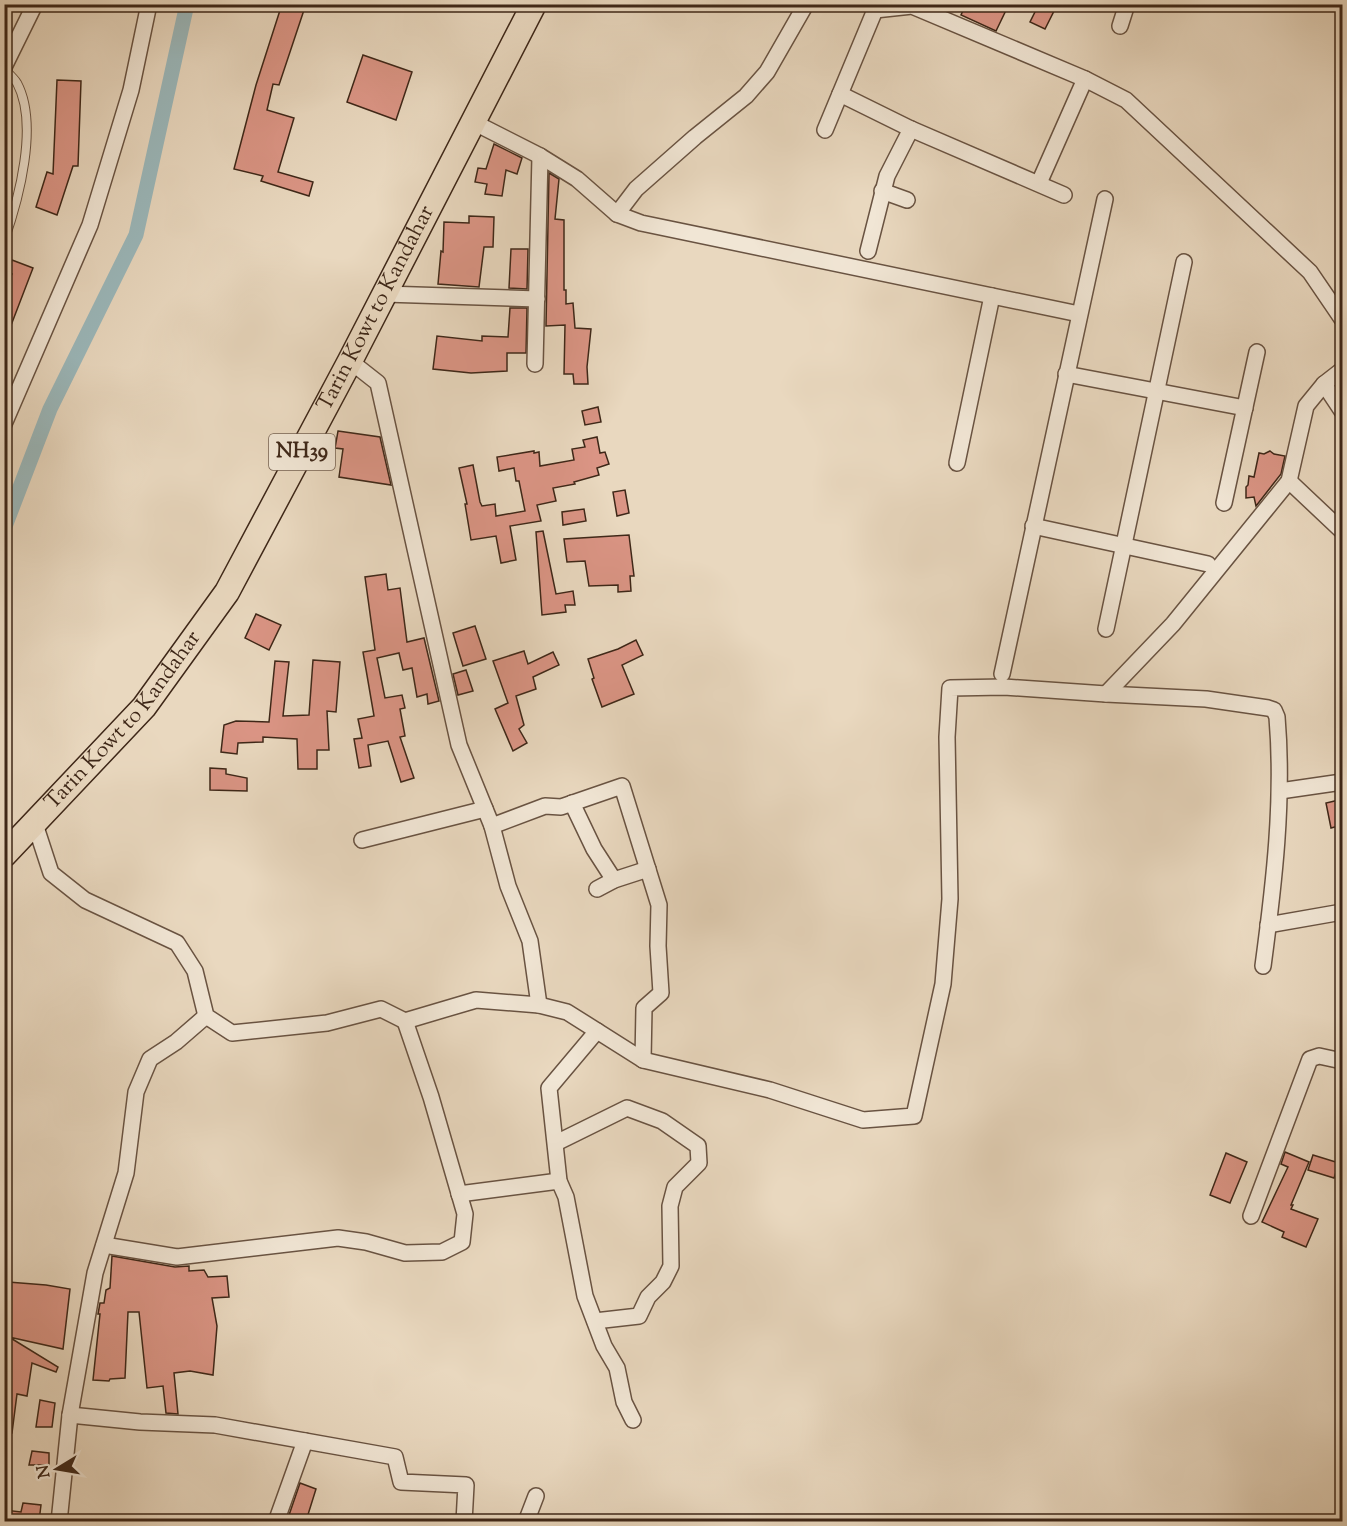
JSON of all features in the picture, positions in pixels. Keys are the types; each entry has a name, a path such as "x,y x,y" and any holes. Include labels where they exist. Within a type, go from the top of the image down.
{"main road":[{"name":"Tarin Kowt to Kandahar","path":"4,855 144,708 227,592 385,294 534,4"}],"street":[{"path":"4,68 35,4"},
{"path":"4,424 90,225 131,90 149,4"},
{"path":"617,214 636,189 746,96 768,72 806,4"},
{"path":"1120,26 1127,4"},
{"path":"825,130 875,7 912,6 1085,79 1136,107 1310,272 1342,319"},
{"path":"1039,183 1085,79"},
{"path":"840,94 911,129 1064,195"},
{"path":"473,122 540,156 577,179 617,214 641,223 1079,314"},
{"path":"868,251 886,176 911,129"},
{"path":"535,364 540,156"},
{"path":"882,191 907,200"},
{"path":"1002,674 1105,199"},
{"path":"1106,629 1184,262"},
{"path":"385,294 537,298"},
{"path":"957,463 992,296"},
{"path":"1224,503 1257,352"},
{"path":"350,361 378,383 459,745 492,826 508,886 530,941 539,1005"},
{"path":"1106,694 1173,624 1289,481 1306,406 1324,384 1342,370"},
{"path":"1066,374 1245,408"},
{"path":"1324,384 1342,411"},
{"path":"1289,481 1342,531"},
{"path":"1033,526 1208,564"},
{"path":"34,822 51,873 85,900 177,943 195,971 206,1016 232,1033 327,1023 381,1009 405,1021 476,1000 539,1005 567,1012 643,1060 770,1090 863,1120 914,1116 943,984 950,899 946,737 950,688 1004,687 1206,699 1268,708 1274,710 1278,717 1281,791 1263,966"},
{"path":"1281,791 1342,782"},
{"path":"492,826 545,806 561,807 622,786 659,905 658,946 661,993 644,1008 643,1060"},
{"path":"572,803 594,849 614,880"},
{"path":"362,840 485,809"},
{"path":"597,889 614,880 648,869"},
{"path":"1268,925 1342,912"},
{"path":"59,1521 70,1415 95,1273 126,1173 136,1092 150,1059 176,1042 206,1016"},
{"path":"104,1245 177,1257 338,1238 366,1242 405,1253 442,1252 462,1242 465,1214 431,1097 405,1021"},
{"path":"597,1031 549,1088 559,1181 566,1197 585,1296 604,1346 617,1368 624,1402 633,1420"},
{"path":"1251,1216 1310,1059 1319,1056 1342,1061"},
{"path":"556,1143 627,1108 662,1121 698,1146 699,1163 675,1187 670,1206 671,1266 663,1282 648,1297 639,1316 595,1321"},
{"path":"459,1194 559,1181"},
{"path":"70,1415 140,1422 216,1425 395,1457 401,1482 466,1485 464,1521"},
{"path":"276,1521 305,1441"},
{"path":"526,1521 536,1496"}],"lane":[{"path":"4,68 16,82 24,104 27,139 17,206 4,241"}],"building":[{"path":"282,4 306,4 279,85 273,84 267,110 294,118 278,172 313,182 309,196 261,181 263,176 234,169 256,85"},
{"path":"966,4 1009,4 996,31 961,15"},
{"path":"1039,4 1054,11 1045,29 1030,22"},
{"path":"363,55 412,72 396,120 347,102"},
{"path":"57,80 81,81 78,166 73,166 57,215 36,207 47,172 53,174"},
{"path":"494,144 522,158 517,174 506,170 502,196 485,194 487,184 475,182 478,168 486,169"},
{"path":"549,173 559,179 555,219 564,220 566,304 573,303 575,328 591,329 587,367 588,384 574,384 573,374 564,374 565,325 546,326"},
{"path":"469,216 494,217 493,247 484,247 479,287 438,284 441,251 443,252 444,222 469,223"},
{"path":"511,249 528,249 527,289 509,288"},
{"path":"12,260 33,268 5,341 4,292 12,274 7,272"},
{"path":"510,308 527,308 526,353 507,353 507,371 471,373 433,369 437,336 482,341 482,336 508,337"},
{"path":"598,407 601,422 585,425 582,411"},
{"path":"338,431 380,437 391,485 339,477 343,449 335,448"},
{"path":"597,437 600,453 605,452 609,464 597,468 599,475 574,482 575,484 553,488 556,501 537,505 541,521 510,526 516,560 501,563 496,536 471,540 465,504 467,504 459,468 473,465 480,502 482,506 495,504 496,516 525,511 514,468 499,471 497,457 534,451 534,453 539,452 540,466 574,460 572,449 585,447 583,440"},
{"path":"1270,451 1285,456 1281,474 1256,506 1254,497 1246,498 1246,487 1249,476 1254,477 1259,453 1264,454"},
{"path":"625,490 629,513 617,516 613,492"},
{"path":"584,509 586,521 563,525 562,512"},
{"path":"543,531 556,594 573,591 575,605 565,605 566,612 542,615 536,532"},
{"path":"629,535 634,576 630,576 631,591 618,592 618,585 589,586 585,561 567,562 564,539"},
{"path":"386,574 388,590 400,588 407,642 424,638 439,701 428,704 427,694 417,697 412,668 403,670 399,653 377,658 385,698 402,695 405,708 400,709 405,736 400,737 414,778 401,782 388,741 368,745 371,766 359,768 354,739 362,738 358,719 374,716 363,652 375,650 365,577"},
{"path":"256,614 281,625 269,650 245,638"},
{"path":"475,626 486,659 463,666 453,633"},
{"path":"636,640 643,655 622,665 634,694 602,707 588,659"},
{"path":"524,651 528,664 553,652 559,665 533,677 536,689 516,696 524,725 519,729 527,743 513,751 495,709 508,703 493,661"},
{"path":"313,660 340,662 336,712 327,711 329,750 317,750 317,769 298,769 297,739 263,737 263,742 238,743 237,754 221,752 224,725 236,721 269,722 275,661 289,662 283,716 309,715"},
{"path":"466,670 473,691 458,695 453,674"},
{"path":"210,768 226,769 226,774 247,778 247,791 210,790"},
{"path":"1339,800 1342,809 1342,825 1331,828 1326,803"},
{"path":"1285,1152 1309,1162 1291,1205 1293,1205 1291,1209 1318,1219 1306,1247 1282,1237 1284,1232 1262,1222 1288,1167 1281,1164"},
{"path":"1226,1153 1247,1162 1230,1203 1210,1195"},
{"path":"1313,1155 1339,1163 1334,1178 1308,1170"},
{"path":"112,1256 175,1267 189,1266 189,1271 204,1270 208,1277 227,1276 229,1297 212,1298 217,1326 213,1375 190,1371 174,1373 178,1414 166,1413 163,1386 147,1388 139,1312 128,1312 125,1378 109,1381 93,1380 100,1314 98,1314 100,1303 104,1303 106,1290 110,1288"},
{"path":"8,1282 70,1289 63,1349 9,1337 58,1367 56,1372 32,1363 27,1396 17,1394 12,1433 4,1432 4,1308"},
{"path":"40,1400 55,1403 52,1427 36,1427"},
{"path":"32,1451 49,1453 49,1465 29,1465"},
{"path":"300,1483 316,1489 306,1521 287,1521"},
{"path":"23,1503 41,1505 39,1521 4,1521 4,1510 21,1512"}],"waterway":[{"path":"4,529 50,409 136,235 187,4"}]}
